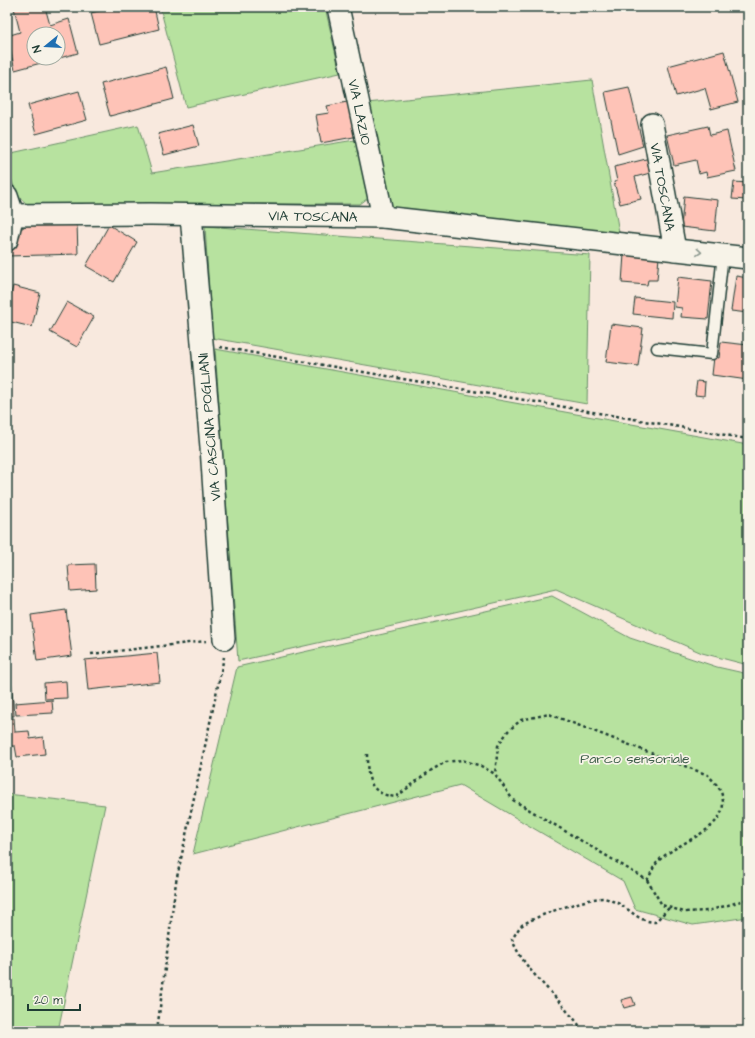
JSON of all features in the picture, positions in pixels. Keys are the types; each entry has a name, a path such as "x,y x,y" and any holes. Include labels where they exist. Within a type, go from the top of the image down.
{"street":[{"name":"VIA LAZIO","path":"338,7 383,217"},
{"name":"VIA TOSCANA","path":"652,124 675,250"},
{"name":"VIA TOSCANA","path":"9,208 190,215 383,217 748,258"},
{"path":"7,240 9,208"},
{"name":"VIA CASCINA POGLIANI","path":"190,215 202,344 224,639"}],"lane":[{"path":"657,348 712,354 723,254"}],"path":[{"path":"202,344 748,438"},
{"path":"91,654 224,639 224,660 176,882 157,1031"},
{"path":"494,774 498,746 508,731 521,720 549,714 708,775 721,790 724,807 716,821 703,832 672,850 656,863 647,880"},
{"path":"367,754 367,766 374,789 383,795 396,797 430,771 446,762 462,760 481,766 494,774 513,800 647,880 662,905 684,912 708,911 748,899"},
{"path":"582,1031 580,1026 559,999 542,983 516,950 512,939 521,926 546,914 578,902 603,898 621,905 636,917 646,921 655,922 670,908"}],"green space":[{"path":"160,7 325,7 340,73 186,107"},
{"path":"592,80 620,238 406,216 390,205 367,103"},
{"path":"138,125 152,173 361,139 372,186 368,198 360,204 252,204 66,209 28,205 17,195 7,167 7,154"},
{"path":"205,226 590,255 587,404 212,338"},
{"path":"215,349 748,445 748,665 702,653 556,589 238,661"},
{"name":"Parco sensoriale","path":"552,596 630,638 717,667 748,674 748,917 693,925 635,909 623,881 460,785 193,854 237,667"},
{"path":"7,794 105,805 58,1031 7,1031"}],"building":[{"path":"45,7 50,25 69,19 78,53 66,56 66,26 26,26 26,66 30,66 15,70 7,36 20,32 14,8"},
{"path":"102,7 154,7 159,29 99,44 91,13 102,10"},
{"path":"724,51 738,102 711,109 705,88 676,96 668,66"},
{"path":"166,67 174,99 110,116 101,84"},
{"path":"629,87 643,146 618,154 605,92"},
{"path":"79,91 87,120 36,134 28,105"},
{"path":"352,101 359,136 321,143 316,115 329,113 327,106"},
{"path":"193,125 199,146 164,155 158,134"},
{"path":"708,126 710,135 727,131 736,171 707,177 706,172 699,174 696,160 674,165 667,135"},
{"path":"650,158 654,172 635,177 641,199 620,204 614,182 617,181 614,167"},
{"path":"734,182 748,183 747,200 732,199"},
{"path":"684,196 718,200 715,231 681,227"},
{"path":"77,223 78,254 8,256 18,231 28,224"},
{"path":"109,225 137,242 114,282 86,266"},
{"path":"624,254 659,257 657,280 648,280 647,285 622,283"},
{"path":"736,276 748,278 748,313 731,311"},
{"path":"678,277 712,281 708,319 681,317 682,308 675,307"},
{"path":"13,286 40,293 32,327 7,321 7,309"},
{"path":"635,298 673,302 672,318 633,314"},
{"path":"67,302 94,317 77,347 50,332"},
{"path":"611,324 643,328 638,366 606,362"},
{"path":"721,342 748,345 748,380 712,375 714,357 719,358"},
{"path":"7,376 12,417 7,418"},
{"path":"697,381 705,382 704,396 695,395"},
{"path":"95,564 96,589 70,591 68,565"},
{"path":"66,610 72,656 37,661 31,615"},
{"path":"157,653 160,682 88,690 85,660"},
{"path":"11,677 14,716 7,716 7,678"},
{"path":"66,681 67,698 45,699 44,683"},
{"path":"52,700 53,713 16,715 15,703"},
{"path":"14,718 15,732 29,731 30,739 43,737 45,754 17,757 15,746 7,746 7,719"},
{"path":"632,997 635,1005 624,1008 621,1000"}]}
